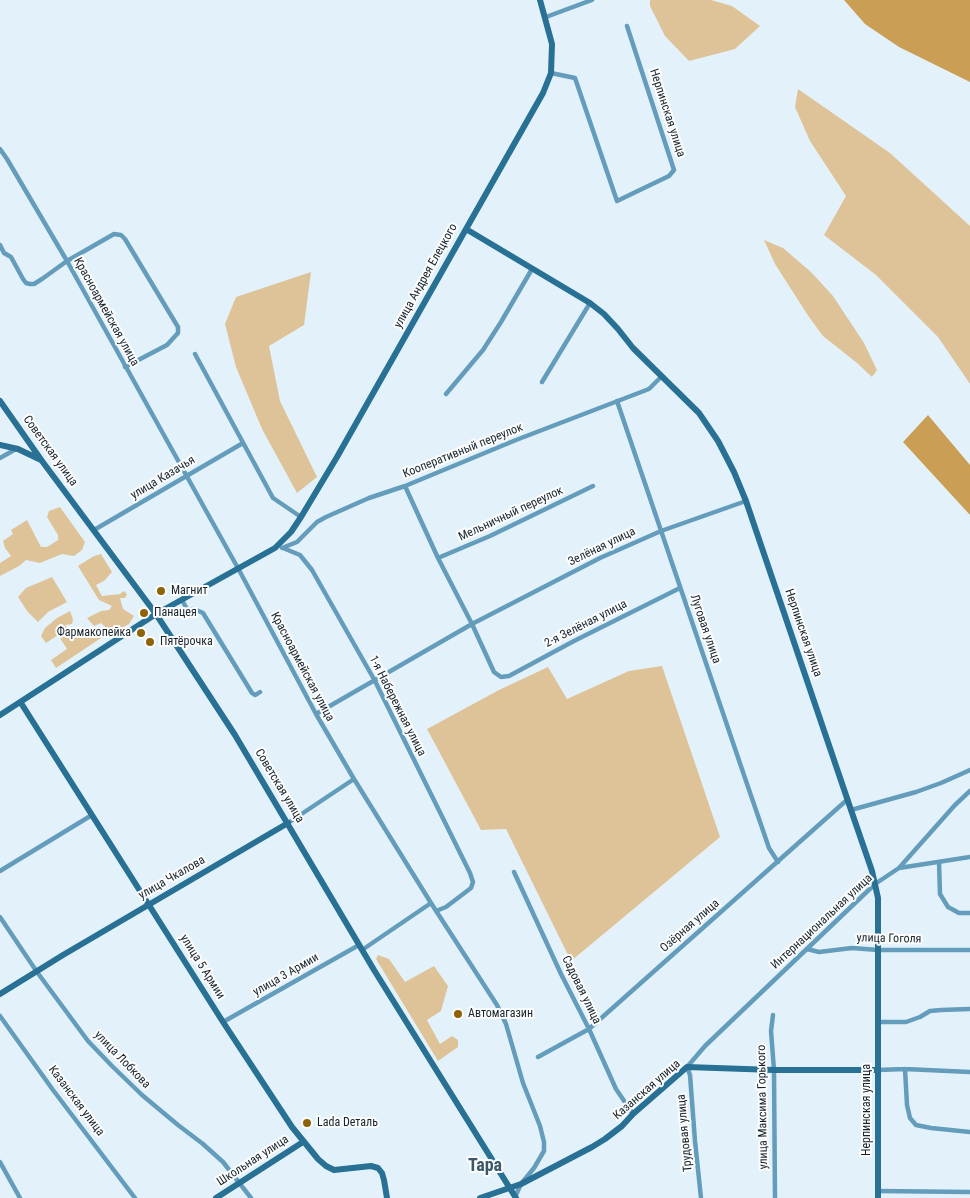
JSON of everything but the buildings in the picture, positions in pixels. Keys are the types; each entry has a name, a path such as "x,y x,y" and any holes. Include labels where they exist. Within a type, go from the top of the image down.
{"main road":[{"name":"улица Андрея Елецкого","path":"0,715 156,614 275,548 291,532 337,457 543,93 551,73 552,44 540,0"},
{"name":"Нерпинская улица","path":"466,229 590,303 604,314 618,328 633,348 699,413 718,441 734,472 746,501 848,799 872,871 878,898 878,1195"},
{"name":"Советская улица","path":"0,401 42,461 156,614 235,735 360,947 515,1198"},
{"path":"0,445 18,449 42,461"},
{"name":"улица 5 Армии","path":"21,703 223,1022 303,1142 318,1159 334,1170 371,1166 378,1168 382,1173 387,1198"},
{"name":"улица Чкалова","path":"0,994 288,823"},
{"name":"Казанская улица","path":"480,1198 521,1184 598,1143 622,1126 687,1067 774,1070 878,1070"},
{"name":"Школьная улица","path":"216,1198 303,1142"}],"street":[{"path":"546,17 592,0"},
{"name":"Нерпинская улица","path":"551,73 575,78 617,201 669,176 674,170 627,26"},
{"name":"Красноармейская улица","path":"0,149 67,261 126,366 316,714 431,903 497,1005 506,1024 523,1083 540,1126 544,1142 544,1151 534,1168 521,1184 515,1198"},
{"path":"0,245 4,253 11,257 26,283 30,284 42,279 67,261 114,234 121,235 178,327 178,333 167,345 126,366"},
{"path":"446,394 497,329 532,269"},
{"path":"542,382 590,303"},
{"path":"195,354 274,498 301,517"},
{"name":"Кооперативный переулок","path":"283,548 297,542 317,522 326,517 369,498 405,486 516,440 649,389 662,376"},
{"name":"Луговая улица","path":"617,401 769,848 778,862"},
{"name":"улица Казачья","path":"94,530 244,443"},
{"path":"0,458 18,449"},
{"path":"405,486 438,558 472,624"},
{"name":"Мельничный переулок","path":"438,558 490,536 593,486"},
{"name":"Зелёная улица","path":"316,714 472,624 600,558 661,531 746,501"},
{"path":"275,548 283,548"},
{"name":"1-я Набережная улица","path":"283,548 300,555 312,570 375,681 470,873 472,888 436,911"},
{"name":"2-я Зелёная улица","path":"472,624 494,672 501,677 509,676 680,588"},
{"path":"182,600 188,611 194,609 203,613 252,693 254,695 260,692"},
{"path":"851,810 916,792 970,770"},
{"name":"улица Чкалова","path":"288,823 354,779"},
{"name":"Интернациональная улица","path":"687,1067 712,1039 875,884 899,868 970,791"},
{"name":"Озёрная улица","path":"538,1057 589,1029 848,799"},
{"path":"0,872 92,815"},
{"path":"899,868 970,857"},
{"path":"939,862 940,894 948,907 960,913 970,912"},
{"name":"Садовая улица","path":"514,872 616,1089 633,1114"},
{"name":"улица 3 Армии","path":"223,1022 360,947 431,903"},
{"name":"улица Лобкова","path":"0,917 37,972 88,1041 142,1095 223,1162 252,1198"},
{"name":"улица Гоголя","path":"807,950 819,952 852,948 878,950 970,950"},
{"path":"878,1022 906,1022 930,1011 970,1009"},
{"name":"улица Максима Горького","path":"774,1015 771,1031 774,1070 775,1198"},
{"name":"Казанская улица","path":"0,1016 53,1090 135,1198"},
{"name":"Трудовая улица","path":"687,1067 690,1075 701,1198"},
{"name":"Казанская улица","path":"878,1070 970,1072"},
{"path":"905,1070 907,1105 910,1118 916,1125 970,1132"},
{"path":"0,1162 20,1198"},
{"path":"878,1195 970,1192"}],"shaded area":[{"path":"650,0 711,0 732,6 760,26 735,49 689,61 665,36 650,6"},
{"path":"844,0 970,0 970,82 899,47 865,24"},
{"path":"798,89 890,153 970,226 970,384 938,337 876,275 824,235 846,196 810,141 795,107"},
{"path":"764,240 783,248 811,272 833,296 864,343 877,370 872,377 823,336 775,264"},
{"path":"311,272 304,325 269,346 280,401 317,477 297,493 262,429 236,367 225,324 236,297"},
{"path":"928,415 970,465 970,515 903,442"},
{"path":"60,507 85,542 82,550 74,556 62,554 40,563 26,560 0,576 0,563 11,556 5,548 3,541 13,534 11,530 27,520 41,547 47,547 58,540 58,535 47,517 49,511"},
{"path":"101,554 112,572 104,581 96,585 102,596 120,594 124,591 127,594 125,598 120,598 123,609 134,616 129,624 112,633 101,623 94,626 87,618 101,611 109,610 112,606 99,600 78,566"},
{"path":"52,577 67,602 48,612 38,622 27,611 18,597 26,588"},
{"path":"70,611 73,619 72,624 65,625 75,637 88,627 100,633 101,638 56,668 51,660 67,649 58,635 46,643 41,636 45,628 57,618"},
{"path":"662,666 720,837 571,961 506,829 481,830 427,729 499,690 548,667 567,699 629,671"},
{"path":"378,955 389,959 405,982 434,966 448,986 441,1011 427,1020 440,1044 452,1036 458,1040 458,1047 438,1061 376,959"}],"place":[{"name":"Магнит","path":"161,591"},
{"name":"Панацея","path":"144,613"},
{"name":"Фармакопейка","path":"141,633"},
{"name":"Пятёрочка","path":"150,642"},
{"name":"Автомагазин","path":"458,1014"},
{"name":"Lada Dеталь","path":"307,1123"}],"district":[{"name":"Тара","path":"485,1166"}]}
